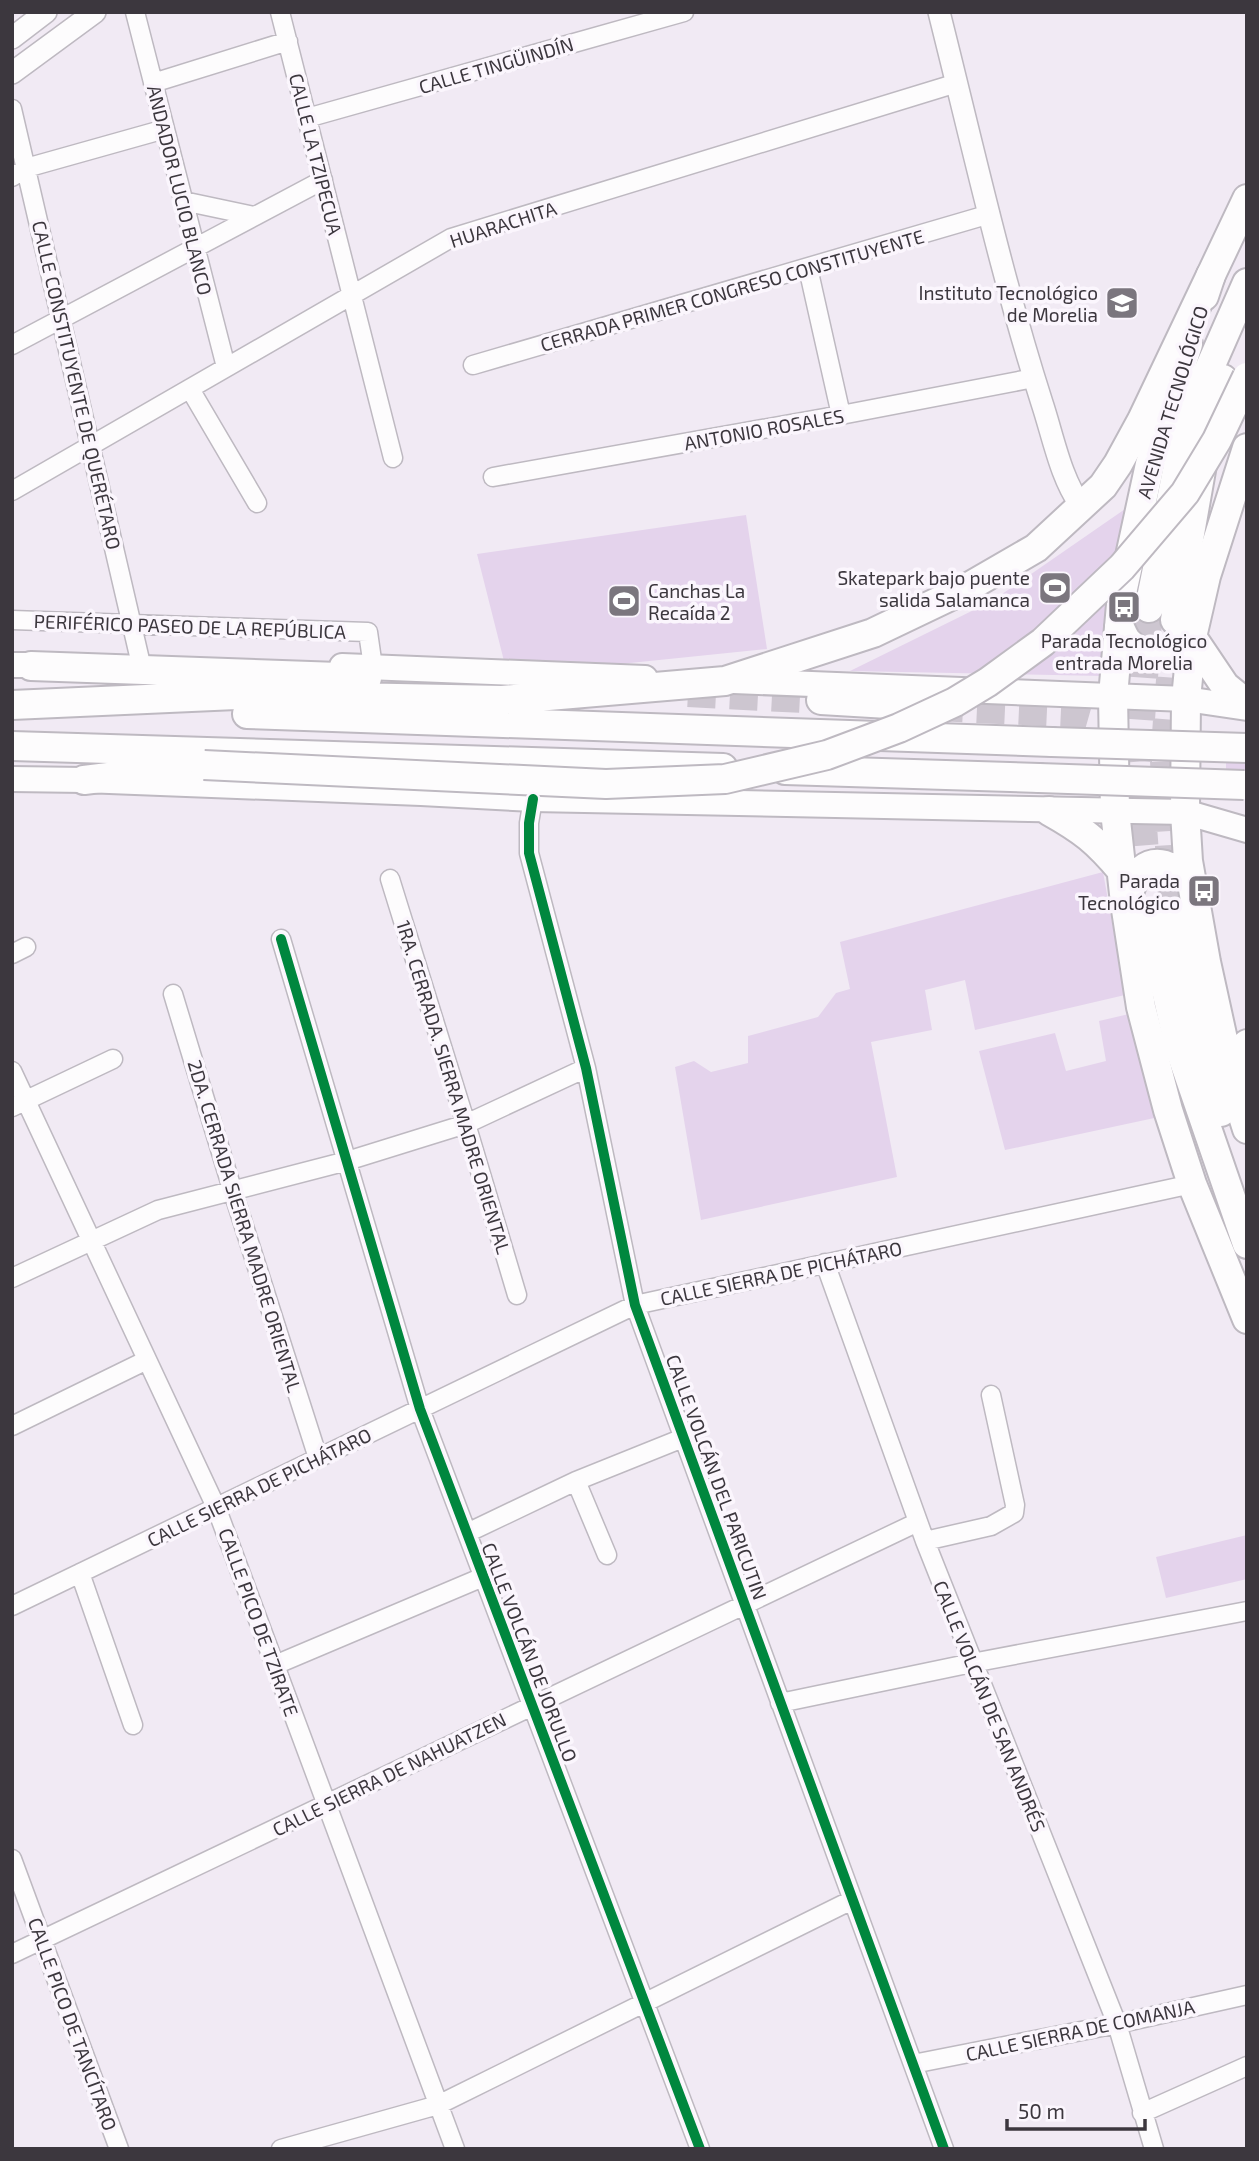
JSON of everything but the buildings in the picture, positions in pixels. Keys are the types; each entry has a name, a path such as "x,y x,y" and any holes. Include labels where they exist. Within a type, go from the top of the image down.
{"main road":[{"name":"AVENIDA TECNOLÓGICO","path":"1247,199 1211,275 1150,464 1122,593 1114,696 1115,811 1125,903 1141,1007 1168,1110 1192,1184 1247,1319"},
{"path":"12,706 236,695 502,700 725,681 873,633 965,589 1037,548 1103,486 1142,420 1211,275"},
{"path":"1149,608 1188,417 1247,283"},
{"path":"1247,322 1230,356 1211,413 1183,629 1187,853 1219,1024 1233,1085 1247,1129"},
{"path":"59,746 204,765 606,784 725,779 827,755 899,728 955,702 1043,642 1122,567 1185,493 1217,440 1247,377"},
{"path":"1119,626 1128,643 1143,652 1159,653 1177,648 1206,576 1247,448"},
{"path":"1183,629 1225,686 1247,706"},
{"path":"21,666 140,660 373,667 1186,699 1247,706"},
{"path":"21,666 472,682"},
{"path":"821,700 922,706"},
{"path":"12,706 1247,748"},
{"path":"12,746 1245,785"},
{"path":"84,780 204,765"},
{"path":"12,779 533,799 1185,812 1247,830"},
{"path":"1049,811 1083,830 1122,871"},
{"path":"1125,903 1134,879 1149,866 1162,863 1169,865 1181,872 1192,884"},
{"path":"1247,1191 1161,917 1179,1047 1247,1244"},
{"path":"1233,1085 1247,1044"}],"street":[{"path":"12,38 46,12"},
{"path":"12,73 95,12"},
{"name":"ANDADOR LUCIO BLANCO","path":"135,12 226,367"},
{"name":"CALLE LA TZIPECUA","path":"281,12 393,458"},
{"name":"CALLE TINGÜINDÍN","path":"307,118 684,12"},
{"path":"939,12 1034,378 1066,478 1073,496 1082,507"},
{"path":"153,83 288,41"},
{"name":"HUARACHITA","path":"12,491 451,238 957,83"},
{"name":"CALLE CONSTITUYENTE DE QUERÉTARO","path":"12,109 19,172 61,319 140,660"},
{"path":"19,172 165,129"},
{"path":"12,345 323,180"},
{"path":"183,201 254,216"},
{"name":"CERRADA PRIMER CONGRESO CONSTITUYENTE","path":"473,365 990,214"},
{"path":"808,268 841,415"},
{"name":"ANTONIO ROSALES","path":"493,477 1034,378"},
{"path":"190,388 257,503"},
{"name":"PERIFÉRICO PASEO DE LA REPÚBLICA","path":"12,620 368,632 373,667"},
{"name":"CALLE VOLCÁN DEL PARICUTIN","path":"533,799 529,824 529,853 586,1069 635,1305 944,2149"},
{"name":"1RA. CERRADA. SIERRA MADRE ORIENTAL","path":"390,879 517,1295"},
{"name":"CALLE VOLCÁN DE JORULLO","path":"281,939 420,1409 700,2149"},
{"name":"2DA. CERRADA SIERRA MADRE ORIENTAL","path":"173,994 318,1458"},
{"path":"19,1104 113,1059"},
{"path":"12,1278 158,1210 347,1161 466,1124 586,1069"},
{"name":"CALLE PICO DE TZIRATE","path":"12,1070 19,1104 92,1241 216,1507 455,2149"},
{"name":"CALLE SIERRA DE PICHÁTARO","path":"12,1606 635,1305 1192,1184"},
{"name":"CALLE VOLCÁN DE SAN ANDRÉS","path":"825,1263 925,1541 1117,2024 1154,2149"},
{"path":"12,1426 147,1360"},
{"path":"925,1541 991,1525 1014,1513 1015,1505 991,1395"},
{"path":"467,1533 576,1481 683,1438"},
{"path":"576,1481 607,1555"},
{"name":"CALLE SIERRA DE NAHUATZEN","path":"12,1954 918,1522"},
{"path":"80,1573 133,1725"},
{"path":"275,1665 483,1577"},
{"path":"780,1703 972,1663 1247,1611"},
{"name":"CALLE PICO DE TANCÍTARO","path":"12,1859 119,2149"},
{"path":"281,2149 438,2105 852,1900"},
{"name":"CALLE SIERRA DE COMANJA","path":"913,2064 1247,1995"},
{"path":"1142,2113 1247,2066"}],"shaded area":[{"path":"1128,507 1104,676 850,671 992,601"},
{"name":"Canchas La Recaída 2","path":"746,515 767,649 620,664 504,661 477,554"},
{"path":"1226,759 1247,760 1247,772 1226,770"},
{"path":"1103,872 1125,995 975,1030 965,980 925,990 932,1030 871,1042 897,1177 701,1220 675,1067 694,1061 711,1072 748,1063 748,1036 818,1017 836,993 850,989 840,942"},
{"path":"1129,1014 1159,1117 1005,1150 979,1051 1055,1033 1066,1071 1106,1061 1099,1021"},
{"path":"1247,1535 1247,1579 1166,1598 1156,1557"}],"tunnel":[{"path":"1149,608 1138,761 1150,919"},
{"path":"1173,915 1164,761 1174,626"},
{"path":"688,693 821,700"},
{"path":"935,707 1065,713 1107,725 1127,748"}],"cycle path":[{"path":"533,799 529,823 529,853 586,1068 635,1305 944,2149"},
{"path":"281,939 420,1409 700,2149"}],"place":[{"name":"Instituto Tecnológico de Morelia","path":"1122,303"},
{"name":"Skatepark bajo puente salida Salamanca","path":"1055,588"},
{"name":"Canchas La Recaída 2","path":"624,601"},
{"name":"Parada Tecnológico entrada Morelia","path":"1124,607"},
{"name":"Parada Tecnológico","path":"1204,891"}]}
